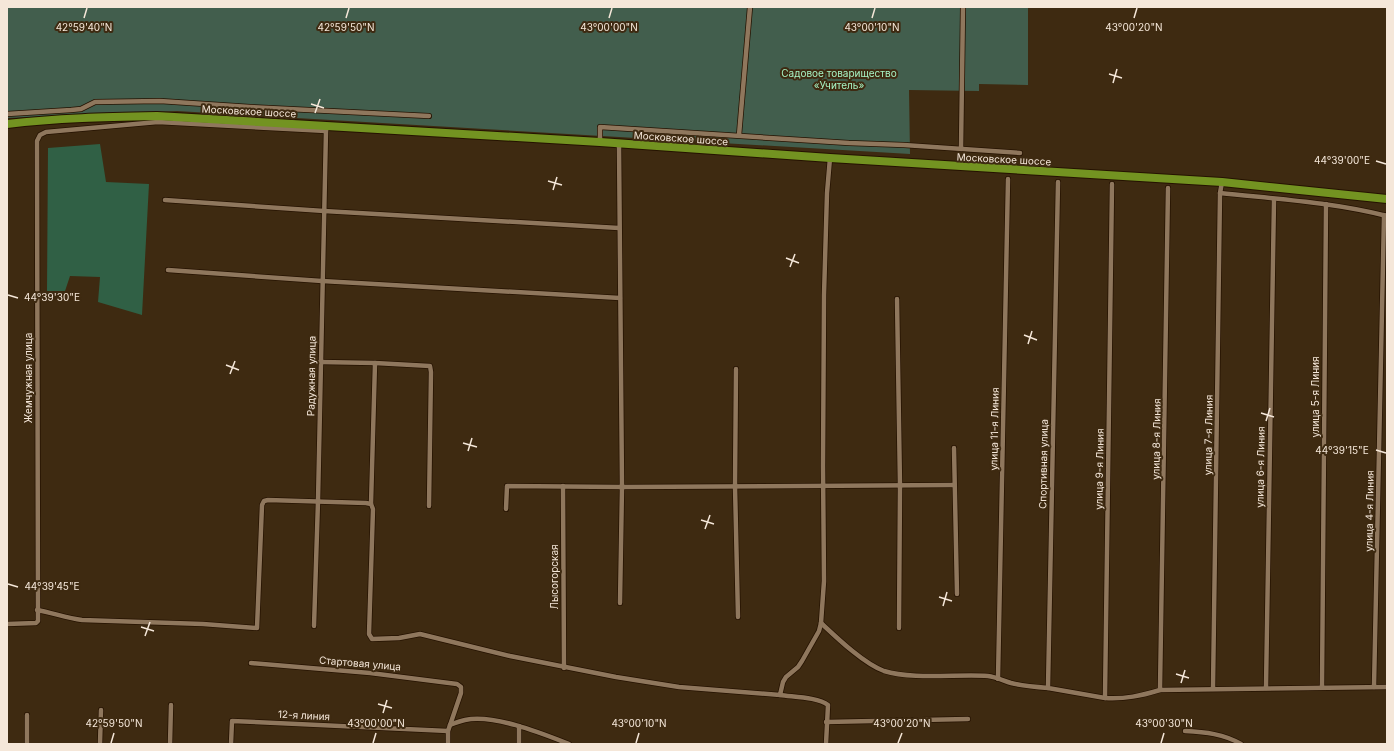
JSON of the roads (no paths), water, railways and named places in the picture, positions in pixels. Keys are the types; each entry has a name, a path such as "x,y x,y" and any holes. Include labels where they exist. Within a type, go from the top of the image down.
{"highway":[{"name":"Московское шоссе","path":"7,124 30,121 157,116 326,128 600,142 830,158 1222,182 1352,195"},
{"path":"1352,195 1387,199"},
{"path":"1352,195 1387,204"}],"street":[{"path":"739,135 750,7"},
{"path":"961,149 963,7"},
{"path":"7,114 81,109 95,102 160,102 429,116"},
{"name":"Жемчужная улица","path":"7,624 36,624 38,621 37,141 40,135 46,132 158,122 326,128"},
{"path":"600,142 600,127 1020,153"},
{"name":"Радужная улица","path":"314,626 326,128"},
{"path":"619,144 622,487 620,603"},
{"path":"780,695 783,682 786,677 802,662 819,631 821,623 824,581 824,485 822,466 824,295 827,194 830,158"},
{"name":"улица 11-я Линия","path":"998,679 1008,179"},
{"name":"Спортивная улица","path":"1048,688 1058,182"},
{"name":"улица 7-я Линия","path":"1213,688 1220,193 1222,182"},
{"name":"улица 9-я Линия","path":"1105,698 1112,184"},
{"name":"улица 8-я Линия","path":"1160,690 1168,188"},
{"path":"1220,193 1326,204 1385,215"},
{"name":"улица 6-я Линия","path":"1266,688 1274,199"},
{"path":"165,200 324,211 620,228"},
{"name":"улица 5-я Линия","path":"1322,687 1326,204"},
{"name":"улица 4-я Линия","path":"1374,687 1385,215"},
{"path":"168,270 322,281 620,298"},
{"path":"897,299 900,486 899,628"},
{"path":"320,362 430,366 429,506"},
{"path":"375,363 371,504 373,509 369,634 372,639 399,638 420,634 564,668 616,677 679,687 780,695 824,702 828,705 826,744"},
{"path":"736,369 735,486 738,617"},
{"path":"954,448 956,594"},
{"path":"506,509 507,486 622,487 954,485"},
{"name":"Лысогорская","path":"563,486 564,668"},
{"path":"37,610 65,618 82,620 202,624 257,628 262,505 264,501 318,501 371,504"},
{"path":"821,623 863,659 883,670 913,675 990,676 1022,686 1048,688 1105,698 1132,698 1160,690 1213,688 1387,687"},
{"name":"Стартовая улица","path":"251,663 418,678 457,684 461,687 461,693 450,725"},
{"path":"170,744 171,705"},
{"path":"100,744 101,710"},
{"path":"27,716 27,744"},
{"path":"448,744 448,731 450,725 466,720 485,719 519,726 569,744"},
{"path":"826,722 968,719"},
{"name":"12-я линия","path":"231,744 232,721 448,731"},
{"path":"519,726 519,744"},
{"path":"1185,731 1216,734 1241,744"}],"park label":[{"name":"Садовое товарищество «Учитель»","path":"839,78"}]}
